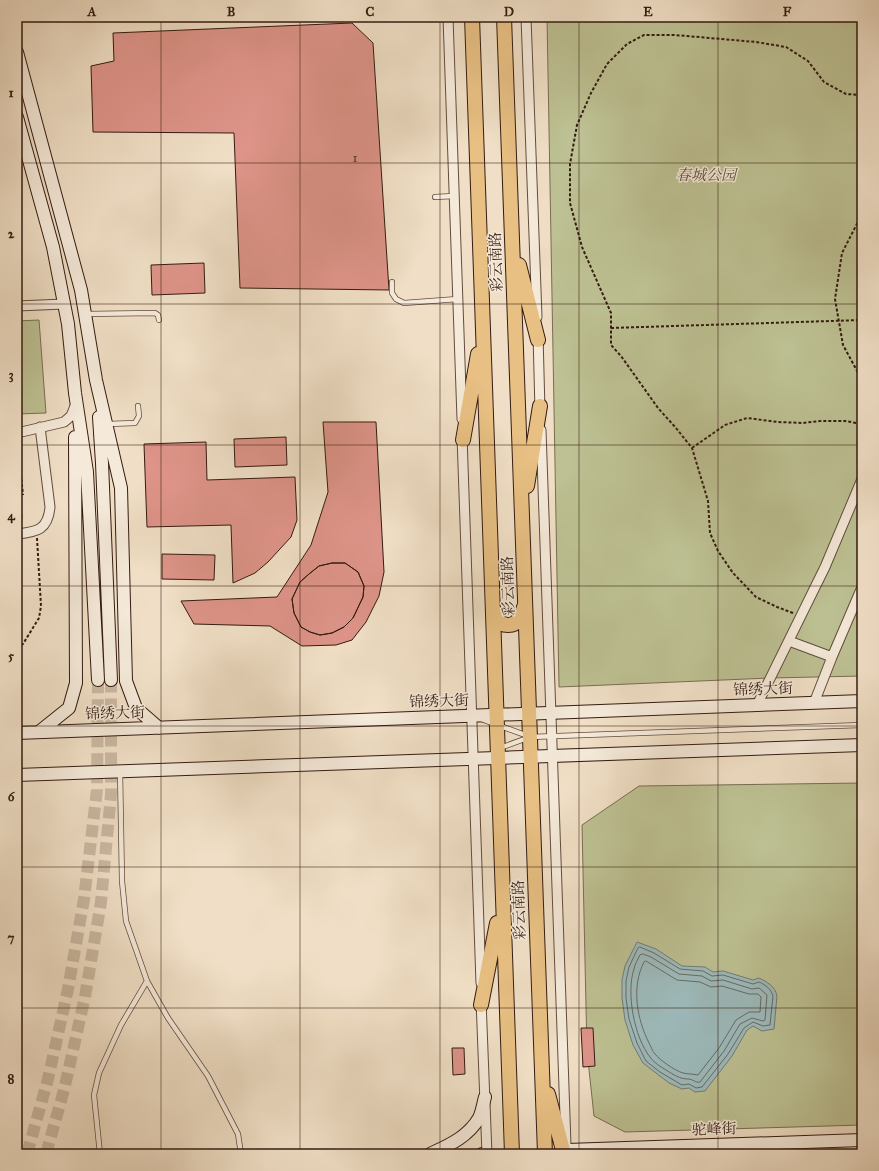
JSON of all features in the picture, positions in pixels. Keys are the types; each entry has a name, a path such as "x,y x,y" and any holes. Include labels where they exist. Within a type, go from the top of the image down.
{"main road":[{"name":"彩云南路","path":"472,17 512,1154"},
{"name":"彩云南路","path":"504,17 545,1154"},
{"path":"512,235 538,340"},
{"path":"463,440 483,326"},
{"path":"522,516 540,406"},
{"path":"492,604 496,618 502,624 509,625 516,623 519,620 525,604"},
{"path":"481,1006 502,897"},
{"path":"542,1068 566,1153"}],"street":[{"path":"448,17 487,1154 482,1154"},
{"path":"526,17 566,1153"},
{"path":"17,52 81,290 96,380 121,488 126,681 136,708 159,728"},
{"path":"17,117 54,247 68,324 75,394 87,472 98,680"},
{"path":"17,306 64,304"},
{"path":"96,380 102,463 111,680"},
{"path":"39,732 68,708 76,683 75,394"},
{"path":"17,433 64,422 71,416 75,406"},
{"path":"17,534 37,531 45,525 49,516 50,507 40,427"},
{"path":"757,705 825,567 862,479"},
{"path":"814,703 862,586"},
{"path":"789,641 832,657"},
{"name":"锦绣大街","path":"17,733 472,716 496,720 529,714 862,701"},
{"path":"17,775 474,759 498,754 530,757 862,745"},
{"path":"430,1154 454,1143 470,1131 479,1117 485,1097"},
{"name":"驼峰街","path":"566,1153 862,1140"}],"lane":[{"path":"435,197 454,196"},
{"path":"392,282 392,293 396,299 404,303 458,299"},
{"path":"85,314 155,313 158,315 159,320"},
{"path":"106,424 135,423 139,416 138,406"},
{"path":"496,720 530,737"},
{"path":"498,754 530,737 862,725"},
{"path":"120,771 122,882 126,922 148,981 168,1018 208,1076 238,1134 241,1154"},
{"path":"100,1154 94,1095 99,1073 120,1025 148,981"}],"path":[{"path":"802,616 777,607 756,597 733,573 718,551 710,533 708,501 692,448 658,408 611,345 611,313 582,247 570,203 570,164 576,125 607,64 627,44 644,35 675,35 756,42 786,47 808,61 824,82 846,94 862,96"},
{"path":"862,144 858,171 862,187"},
{"path":"862,214 842,253 836,299 843,345 862,380"},
{"path":"611,328 862,320"},
{"path":"692,448 725,425 747,418 778,422 803,423 820,420 845,421 862,424"},
{"path":"17,456 19,456 23,495"},
{"path":"17,648 23,644 39,618 41,606 37,531"}],"green space":[{"name":"春城公园","path":"547,17 862,17 862,676 770,678 559,687"},
{"path":"39,320 46,413 17,414 17,321"},
{"path":"862,783 862,1125 625,1132 594,1116 587,1051 582,825 639,786"}],"water":[{"path":"637,942 656,949 682,966 705,967 713,972 723,971 753,980 759,978 770,985 776,993 774,1029 762,1031 753,1026 747,1030 732,1056 705,1091 695,1092 689,1088 682,1089 669,1083 643,1063 633,1045 625,1020 622,998 622,980 625,966"}],"building":[{"path":"352,23 373,43 389,290 240,288 234,133 93,132 91,66 114,61 113,33"},
{"path":"204,263 205,293 152,295 151,265"},
{"path":"323,422 376,422 384,572 379,596 366,622 352,640 336,645 302,646 270,626 194,624 181,601 277,597 311,545 328,492","holes":["332,563 345,563 358,572 364,586 363,597 353,618 344,627 332,633 320,635 301,627 294,613 292,599 300,582 319,566"]},
{"path":"286,437 287,465 235,467 234,439"},
{"path":"206,442 207,480 295,477 297,520 291,537 268,562 255,573 233,583 231,525 147,527 144,444"},
{"path":"17,476 22,518 17,519"},
{"path":"162,554 215,555 214,580 162,579"},
{"path":"332,563 345,563 358,572 364,586 363,597 353,618 344,627 332,633 320,635 301,627 294,613 292,599 300,582 319,566"},
{"path":"581,1028 593,1028 595,1066 583,1067"},
{"path":"452,1048 464,1048 465,1074 453,1075"}],"tunnel":[{"path":"27,1154 48,1079 68,989 84,899 97,790 98,680"},
{"path":"46,1154 64,1090 85,997 101,902 111,794 111,680"}]}
